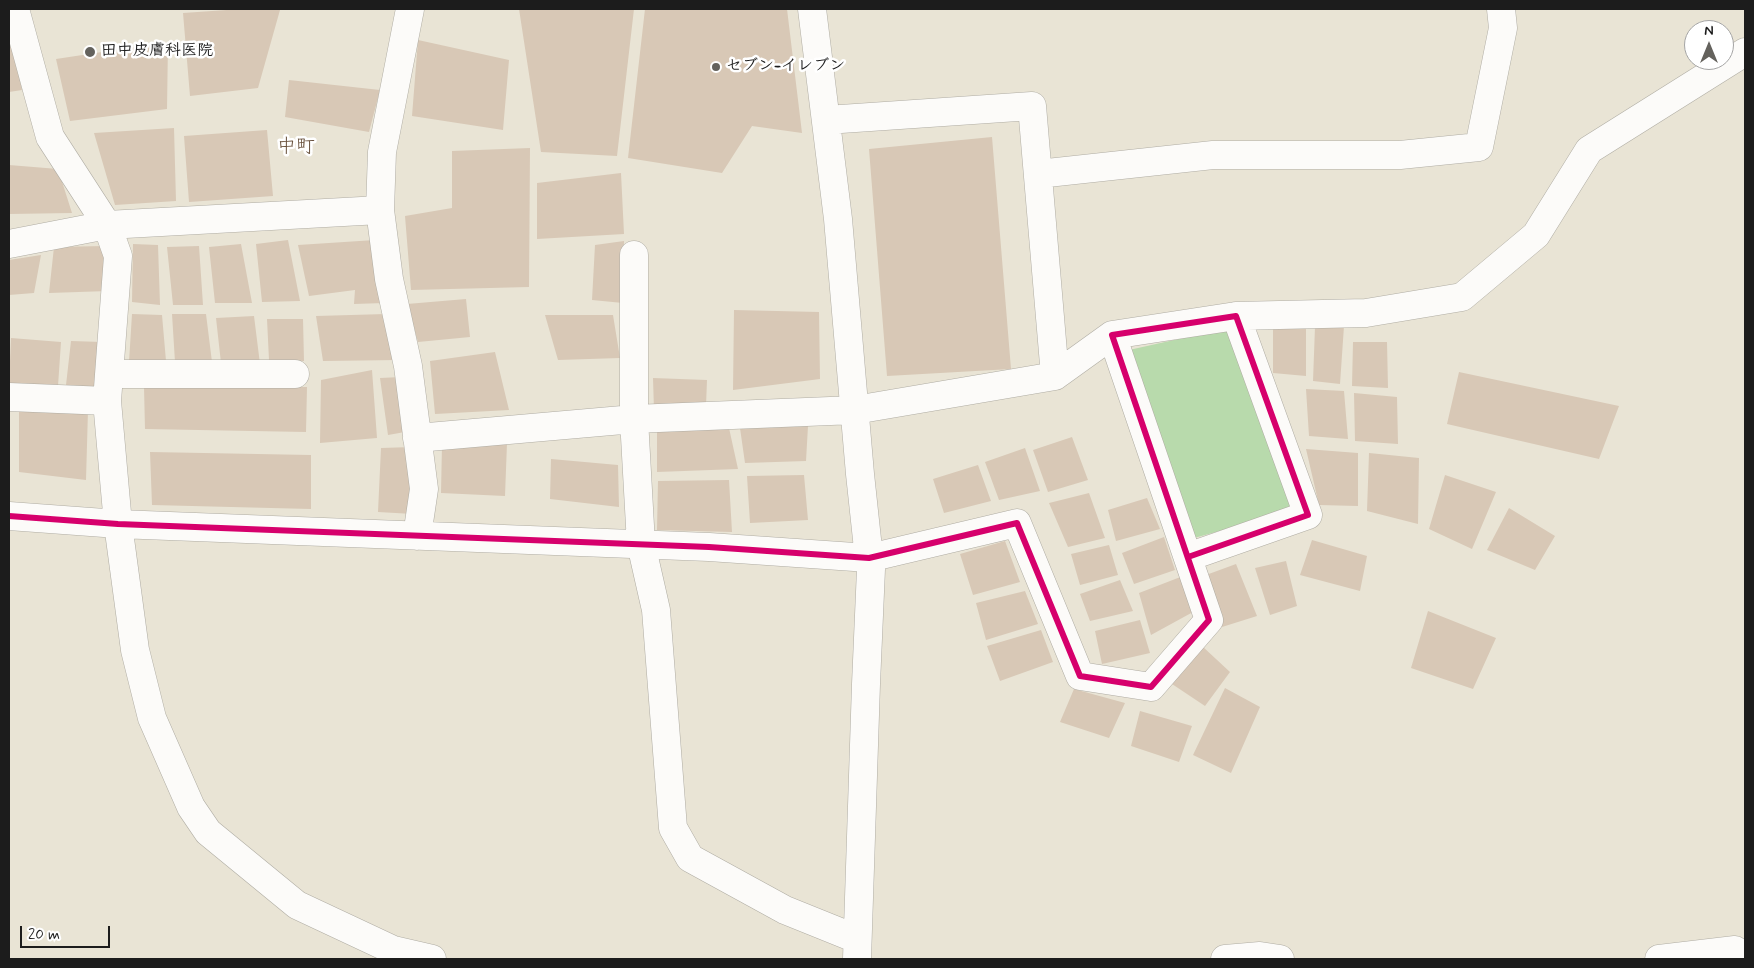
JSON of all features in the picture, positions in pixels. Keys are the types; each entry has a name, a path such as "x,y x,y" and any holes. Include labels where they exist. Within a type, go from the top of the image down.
{"street":[{"path":"15,9 50,137 107,225 118,256 107,401 118,524 135,650 152,718 191,807 208,832 297,905 393,950 432,959"},
{"path":"410,9 382,152 380,210 389,279 408,366 424,489 417,536"},
{"path":"634,254 634,420 641,544 656,610 673,828 690,858 857,949 872,569 869,558 838,219 812,9"},
{"path":"1038,174 1214,155 1400,155 1479,147 1504,28 1501,9"},
{"path":"417,438 634,420 855,410 1054,376 1112,336 1236,316 1366,313 1462,297 1536,235 1590,150 1745,52"},
{"path":"826,120 1032,106 1054,376"},
{"path":"9,244 107,225 380,210"},
{"path":"1188,556 1308,515 1236,316"},
{"path":"9,516 118,524 709,547 869,558 1017,523 1080,676 1151,687 1209,620 1112,336"},
{"path":"109,374 295,374"},
{"path":"9,397 107,401"},
{"path":"1659,959 1735,950"},
{"path":"1225,959 1260,956 1280,959"}],"green space":[{"path":"1228,328 1297,510 1194,538 1129,350"}],"building":[{"path":"241,9 280,10 258,88 190,96 183,13"},
{"path":"519,9 634,9 617,156 541,152"},
{"name":"セブン-イレブン","path":"645,9 787,9 802,133 752,126 722,173 628,158"},
{"path":"9,30 11,30 22,90 9,92"},
{"path":"418,40 509,60 503,130 412,116"},
{"path":"168,42 167,109 70,121 56,59"},
{"path":"289,80 380,90 369,132 285,117"},
{"path":"174,128 176,201 115,205 94,133"},
{"path":"267,130 273,196 189,202 184,136"},
{"path":"992,137 1011,369 887,376 869,149"},
{"path":"530,148 529,287 411,290 405,216 452,208 452,151"},
{"path":"9,165 58,169 72,213 9,214"},
{"path":"621,173 624,234 537,239 537,183"},
{"path":"288,240 300,301 262,302 256,244"},
{"path":"375,240 384,303 354,304 355,290 309,296 298,245"},
{"path":"624,241 623,303 592,300 595,245"},
{"path":"133,244 158,245 160,305 132,302"},
{"path":"241,244 252,303 215,303 209,247"},
{"path":"105,246 108,291 49,293 54,247"},
{"path":"199,246 203,305 173,305 167,247"},
{"path":"41,255 34,293 9,295 9,260"},
{"path":"466,299 470,337 418,342 407,304"},
{"path":"734,310 819,312 820,379 733,390"},
{"path":"132,314 162,315 166,361 129,362"},
{"path":"172,314 206,314 212,362 175,362"},
{"path":"386,314 398,360 323,361 316,316"},
{"path":"545,315 613,315 620,358 558,360"},
{"path":"254,316 260,364 221,363 216,318"},
{"path":"267,319 303,319 304,361 269,360"},
{"path":"1273,322 1306,323 1306,376 1273,373"},
{"path":"1344,326 1340,384 1313,381 1315,327"},
{"path":"11,338 61,342 58,386 9,385"},
{"path":"71,341 102,342 97,389 66,385"},
{"path":"1353,342 1387,342 1388,388 1352,386"},
{"path":"495,352 509,410 435,414 430,361"},
{"path":"372,370 377,438 320,443 321,380"},
{"path":"1459,372 1619,406 1599,459 1447,424"},
{"path":"401,377 405,432 388,435 380,378"},
{"path":"653,378 707,380 706,406 654,410"},
{"path":"144,387 307,387 306,432 145,429"},
{"path":"1306,389 1344,391 1348,439 1309,436"},
{"path":"1354,393 1397,397 1398,444 1355,441"},
{"path":"19,406 88,410 86,480 19,472"},
{"path":"808,426 806,461 745,463 740,428"},
{"path":"729,428 738,469 657,472 657,432"},
{"path":"1072,437 1088,480 1048,492 1033,450"},
{"path":"507,443 505,496 441,493 442,445"},
{"path":"412,447 413,514 378,512 381,448"},
{"path":"1025,448 1040,491 999,500 985,462"},
{"path":"1306,449 1358,453 1358,506 1319,505"},
{"path":"150,452 311,455 311,509 152,505"},
{"path":"1369,453 1419,458 1418,524 1367,511"},
{"path":"551,459 618,465 619,507 550,499"},
{"path":"978,465 991,501 944,513 933,479"},
{"path":"804,475 808,520 750,523 747,476"},
{"path":"1445,475 1496,492 1472,549 1429,529"},
{"path":"729,480 732,532 657,530 658,481"},
{"path":"1089,493 1105,538 1068,547 1049,503"},
{"path":"1147,498 1160,529 1116,541 1108,510"},
{"path":"1509,508 1555,536 1535,570 1487,550"},
{"path":"1164,537 1175,570 1134,584 1122,553"},
{"path":"1312,540 1367,556 1360,591 1300,575"},
{"path":"1005,541 1020,582 973,595 960,554"},
{"path":"1109,545 1118,575 1080,585 1071,554"},
{"path":"1286,561 1297,606 1270,615 1255,568"},
{"path":"1236,564 1257,616 1222,627 1206,575"},
{"path":"1183,576 1193,612 1151,635 1139,593"},
{"path":"1120,580 1133,611 1090,621 1080,594"},
{"path":"1025,591 1038,624 986,640 976,603"},
{"path":"1428,611 1496,638 1473,689 1411,668"},
{"path":"1140,620 1150,653 1102,664 1095,631"},
{"path":"1041,630 1053,662 1000,681 987,646"},
{"path":"1202,646 1230,672 1205,706 1169,682"},
{"path":"1225,688 1260,707 1231,773 1193,755"},
{"path":"1074,689 1125,703 1109,738 1060,722"},
{"path":"1140,711 1192,726 1179,762 1131,746"}],"cycle path":[{"path":"9,516 118,524 709,547 869,558 1017,523 1080,676 1151,687 1209,620 1112,335 1236,316 1308,515 1188,557"}],"place":[{"name":"田中皮膚科医院","path":"90,52"},
{"name":"セブン-イレブン","path":"716,67"}],"district":[{"name":"中町","path":"296,148"}]}
